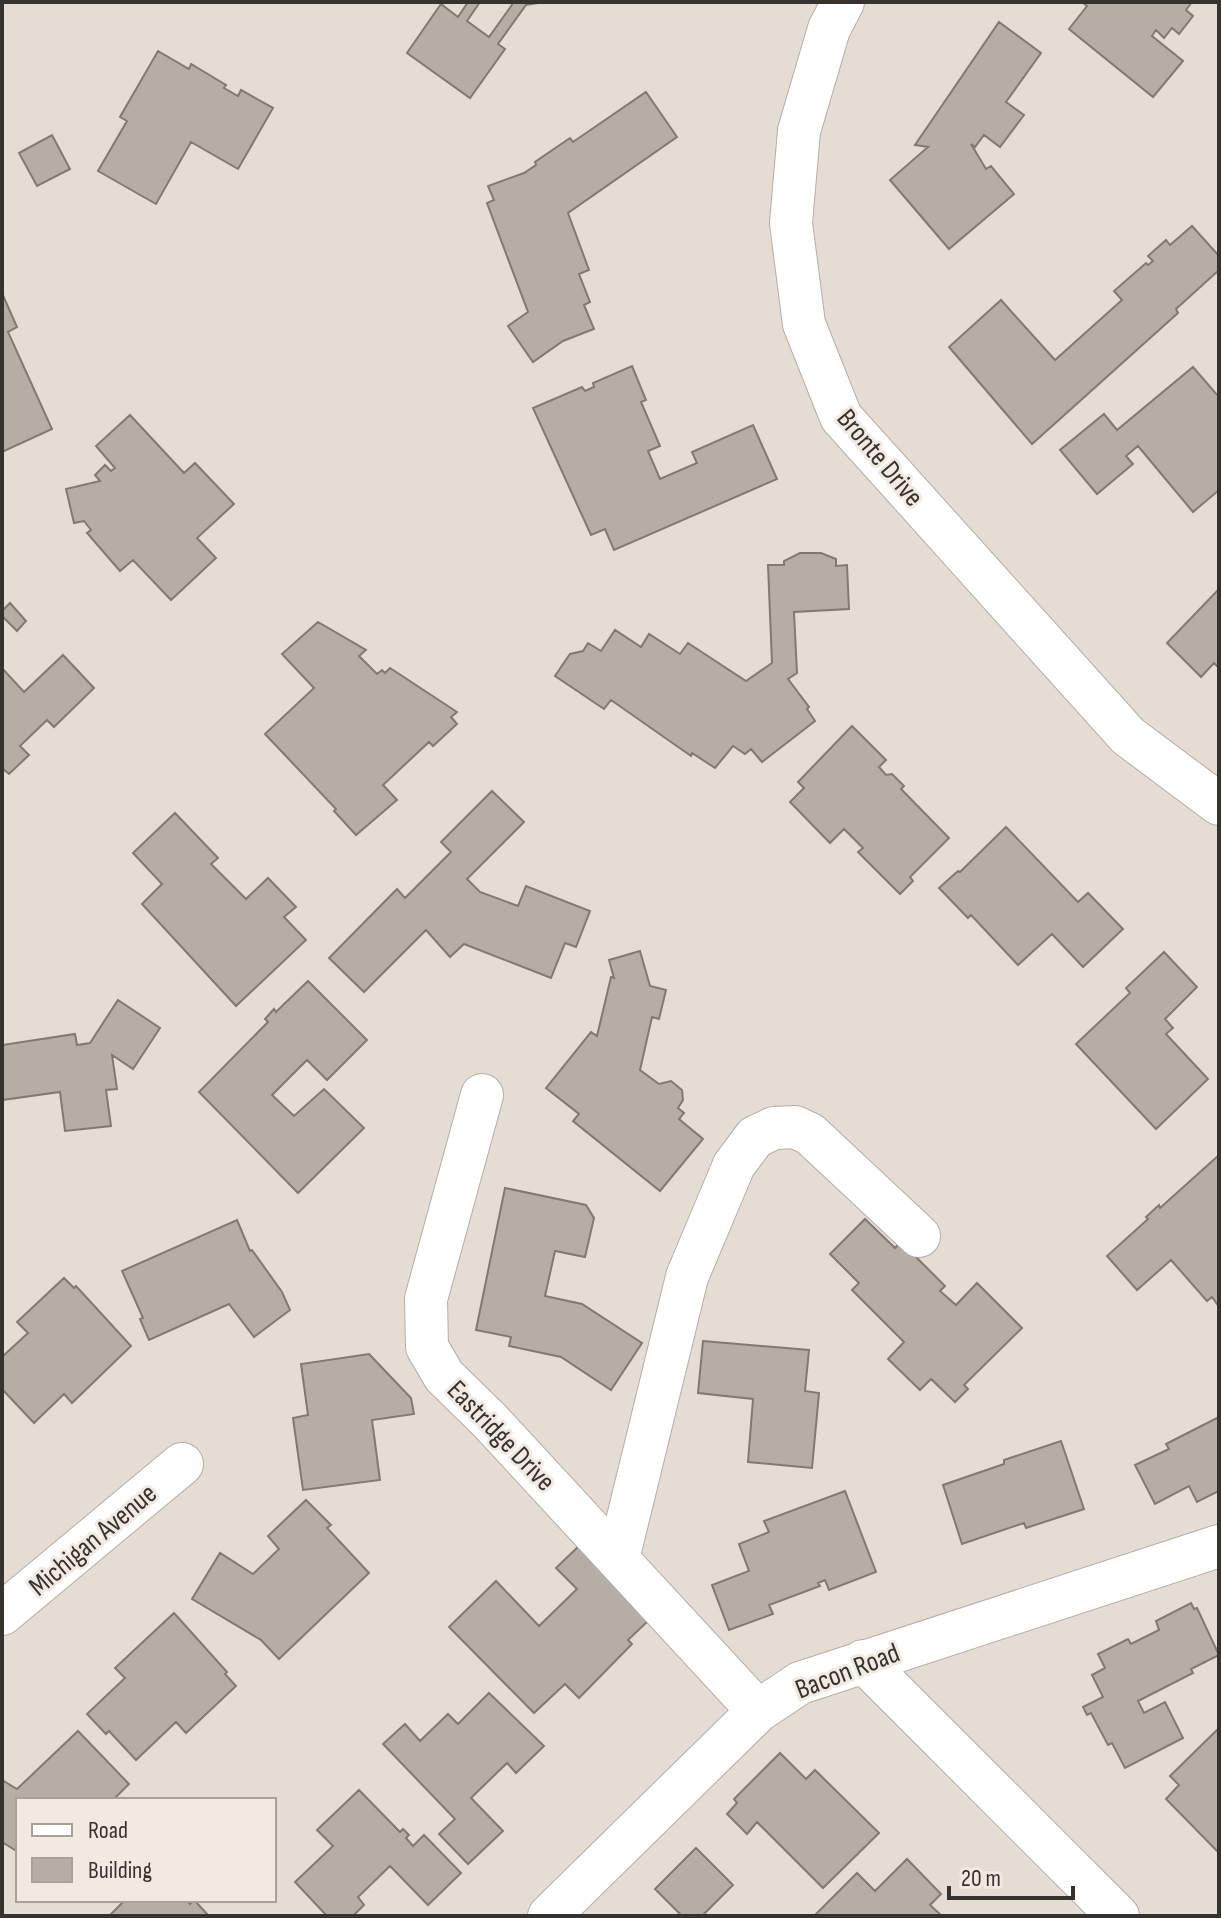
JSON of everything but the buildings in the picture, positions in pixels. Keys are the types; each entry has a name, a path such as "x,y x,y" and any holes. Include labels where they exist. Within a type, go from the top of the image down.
{"street":[{"name":"Bronte Drive","path":"843,2 829,29 799,131 791,223 804,324 841,417 1128,736 1219,804"},
{"name":"Eastridge Drive","path":"482,1095 426,1299 427,1347 444,1376 490,1421 758,1711"},
{"path":"618,1559 687,1277 734,1165 755,1137 774,1128 795,1127 810,1134 919,1236"},
{"name":"Michigan Avenue","path":"2,1614 182,1464"},
{"name":"Bacon Road","path":"549,1916 758,1711 800,1683 1219,1546"},
{"path":"863,1661 1118,1916"}]}
